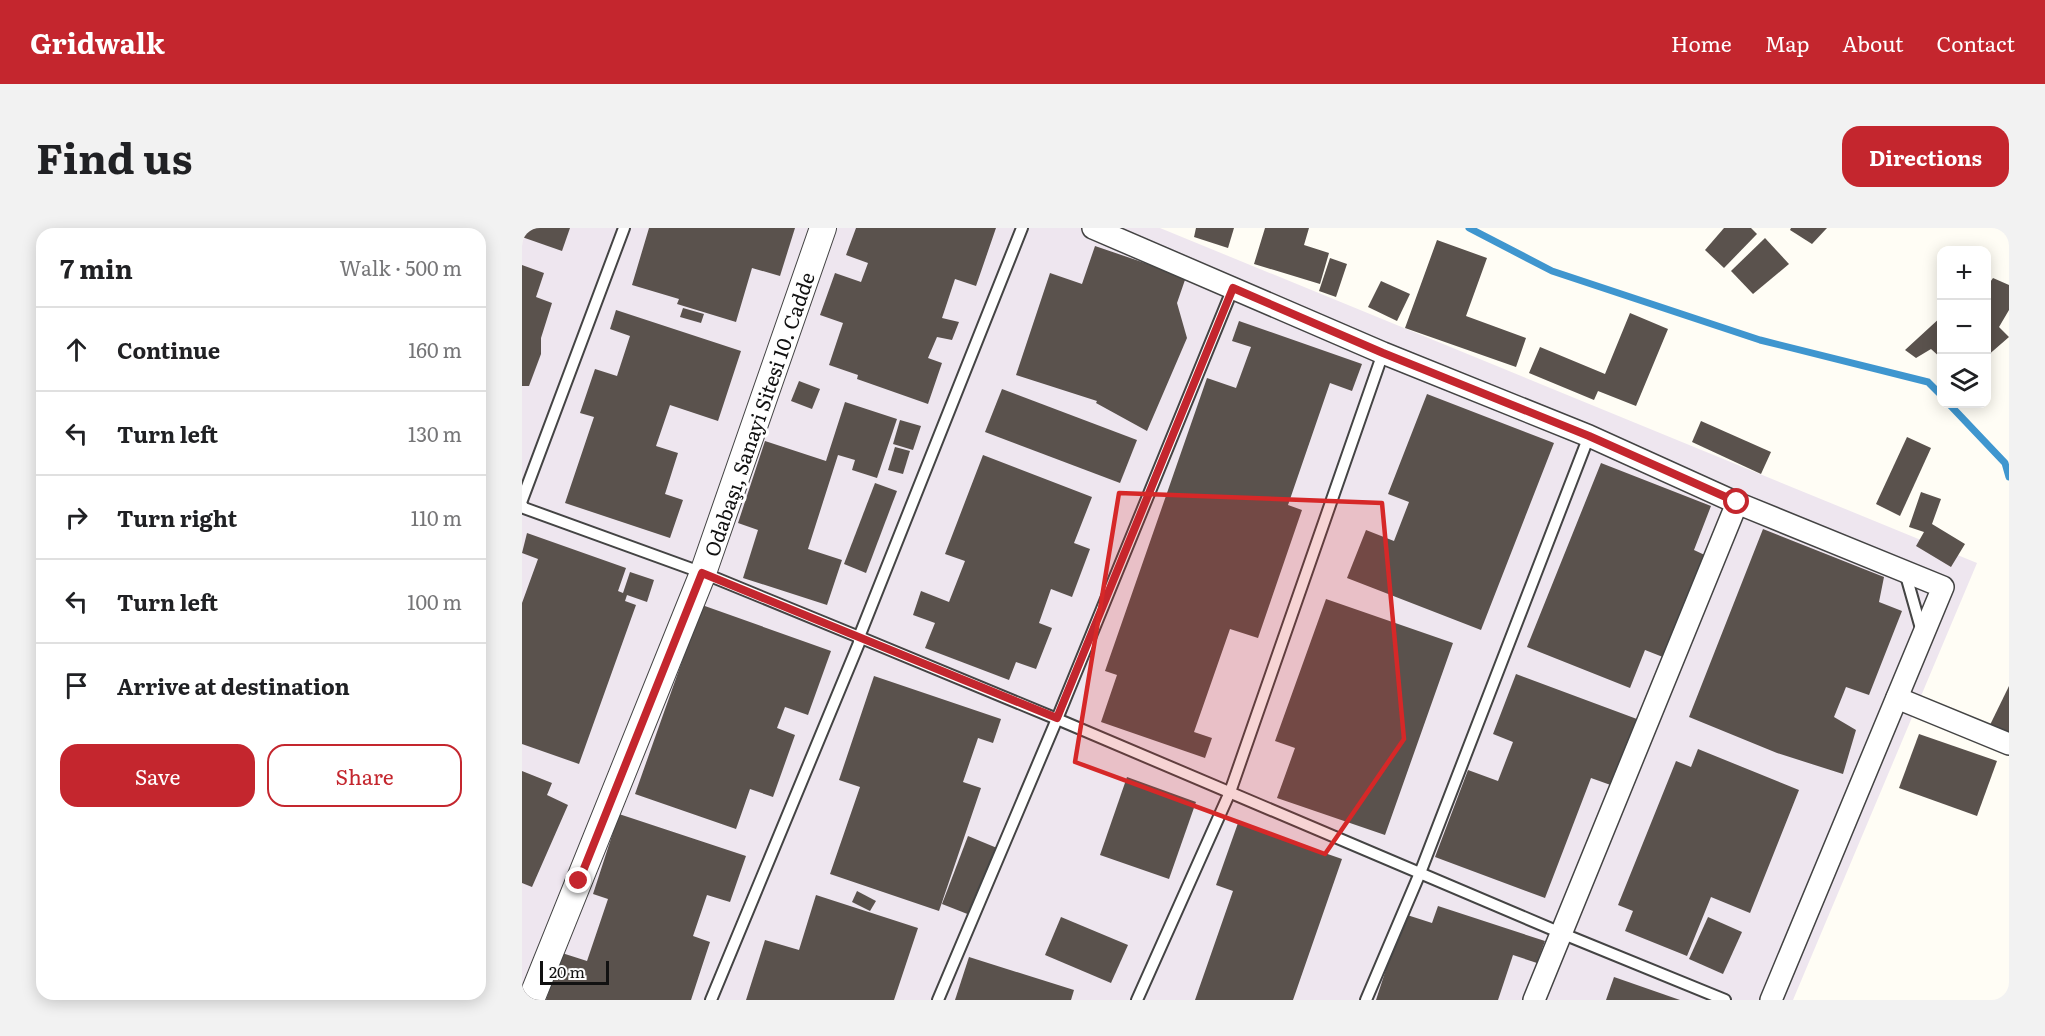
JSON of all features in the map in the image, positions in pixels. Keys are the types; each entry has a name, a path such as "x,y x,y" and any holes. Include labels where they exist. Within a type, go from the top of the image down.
{"street":[{"name":"Odabaşı, Sanayi Sitesi 10. Cadde","path":"531,1000 702,573 823,228"},
{"path":"1093,228 1383,353 1589,436 1737,502 1943,587 1771,1000"},
{"path":"1534,1000 1737,502"},
{"path":"1897,698 2009,744"}],"lane":[{"path":"522,500 624,228"},
{"path":"711,1000 859,643 859,637 1022,228"},
{"path":"938,1000 1057,718 1233,288"},
{"path":"1137,1000 1230,792 1383,353"},
{"path":"1366,1000 1420,873 1589,436"},
{"path":"522,505 524,508 702,573 1057,718 1561,933 1725,1000"},
{"path":"1905,572 1923,635"}],"highlighted area":[{"path":"1119,493 1382,503 1404,739 1325,854 1075,762"}],"shaded area":[{"path":"522,228 1160,228 1977,563 1793,1000 522,1000"}],"building":[{"path":"522,228 570,228 562,251 522,237"},
{"path":"649,228 795,228 780,276 752,268 736,322 677,304 679,299 632,285"},
{"path":"856,228 996,228 976,286 955,279 942,318 959,322 952,340 937,337 928,358 942,363 928,404 857,379 858,375 829,365 843,323 820,315 835,273 861,282 868,263 846,255"},
{"path":"1196,228 1234,228 1228,248 1194,237"},
{"path":"1265,228 1309,228 1304,245 1329,253 1320,284 1254,264"},
{"path":"1724,228 1751,228 1757,234 1724,268 1705,250"},
{"path":"1791,228 1827,228 1812,244 1790,230"},
{"path":"1765,238 1789,264 1753,294 1731,271"},
{"path":"1437,240 1487,258 1466,316 1526,338 1516,367 1405,328"},
{"path":"1095,246 1186,277 1177,303 1187,338 1147,431 1096,403 1097,401 1016,375 1050,273 1082,284"},
{"path":"1330,258 1347,264 1336,297 1319,291"},
{"path":"522,265 544,273 536,297 552,303 541,338 541,354 529,386 522,386"},
{"path":"1993,278 2009,285 2009,310 1999,327 2009,337 1991,353 1991,300"},
{"path":"1381,281 1410,294 1397,321 1368,307"},
{"path":"683,308 704,314 701,323 680,317"},
{"path":"616,310 741,351 718,421 670,405 656,446 678,453 665,494 683,500 670,538 565,503 594,417 580,413 595,369 617,376 630,336 610,329"},
{"path":"1630,313 1668,329 1636,406 1598,391 1594,400 1529,373 1540,347 1605,374"},
{"path":"1239,321 1362,364 1352,391 1330,383 1288,505 1302,510 1258,638 1230,629 1194,732 1212,738 1205,758 1101,722 1117,675 1105,671 1207,378 1236,388 1251,347 1232,341"},
{"path":"1937,321 1937,354 1931,349 1916,358 1905,350"},
{"path":"799,381 820,389 812,409 791,401"},
{"path":"1002,389 1137,440 1120,483 985,432"},
{"path":"1427,394 1554,443 1481,630 1347,578 1366,530 1394,541 1409,502 1388,494"},
{"path":"845,402 897,419 877,478 852,470 855,460 838,455 808,549 842,560 827,605 743,578 758,530 738,523 765,441 826,461"},
{"path":"900,420 921,426 913,450 893,444"},
{"path":"1701,421 1771,452 1761,474 1692,442"},
{"path":"1907,437 1931,448 1900,516 1876,504"},
{"path":"895,447 910,451 903,474 888,470"},
{"path":"983,455 1092,497 1074,543 1090,549 1072,597 1051,589 1039,623 1052,628 1036,669 1016,662 1009,680 925,648 935,623 913,615 921,591 949,602 965,561 945,554"},
{"path":"1601,463 1711,506 1694,550 1709,557 1668,659 1645,650 1630,688 1527,647"},
{"path":"875,483 897,491 866,573 844,564"},
{"path":"1921,492 1941,499 1932,524 1965,544 1951,567 1916,546 1924,532 1909,527"},
{"path":"1763,529 1884,577 1879,602 1902,611 1869,695 1846,687 1834,717 1856,730 1843,774 1777,753 1689,717"},
{"path":"527,533 626,568 618,591 623,593 630,572 654,580 647,602 627,595 625,601 636,605 579,764 522,744 522,603 538,559 522,553"},
{"path":"1326,599 1453,643 1385,835 1277,798 1295,748 1275,741"},
{"path":"702,605 831,651 808,715 785,707 777,728 795,735 773,797 750,789 736,829 635,794"},
{"path":"1516,674 1645,722 1619,788 1591,778 1545,898 1435,857 1468,770 1498,781 1513,742 1493,734"},
{"path":"874,676 1001,719 993,743 978,738 963,782 981,788 939,911 830,874 860,787 839,780"},
{"path":"2009,686 2009,737 1989,727"},
{"path":"1919,734 1997,761 1977,816 1899,788"},
{"path":"1698,749 1799,790 1750,913 1711,897 1687,956 1625,931 1633,911 1618,905 1676,761 1691,767"},
{"path":"522,771 552,783 547,795 568,805 532,887 522,883"},
{"path":"1127,777 1196,802 1169,879 1100,855"},
{"path":"619,814 746,856 730,902 707,895 693,936 710,942 691,1000 546,1000 562,953 587,961 608,899 593,894"},
{"path":"1238,823 1342,859 1293,1000 1195,1000 1233,891 1216,885"},
{"path":"968,836 997,848 970,915 942,904"},
{"path":"857,891 876,901 870,911 852,902"},
{"path":"816,895 918,928 894,1000 746,1000 765,940 799,950"},
{"path":"1438,906 1545,941 1537,963 1513,955 1498,1000 1376,1000 1404,914 1432,923"},
{"path":"1061,917 1128,945 1111,983 1045,955"},
{"path":"1708,917 1742,932 1723,974 1689,959"},
{"path":"969,957 1074,990 1071,1000 955,1000"},
{"path":"1614,977 1680,1000 1606,1000"}],"waterway":[{"path":"1469,228 1552,271 1760,340 1928,382 1937,391"},
{"path":"1953,408 2005,463 2009,477"}],"route":[{"path":"579,881 702,573 1057,718 1233,288 1383,353 1589,436 1737,502"}]}
